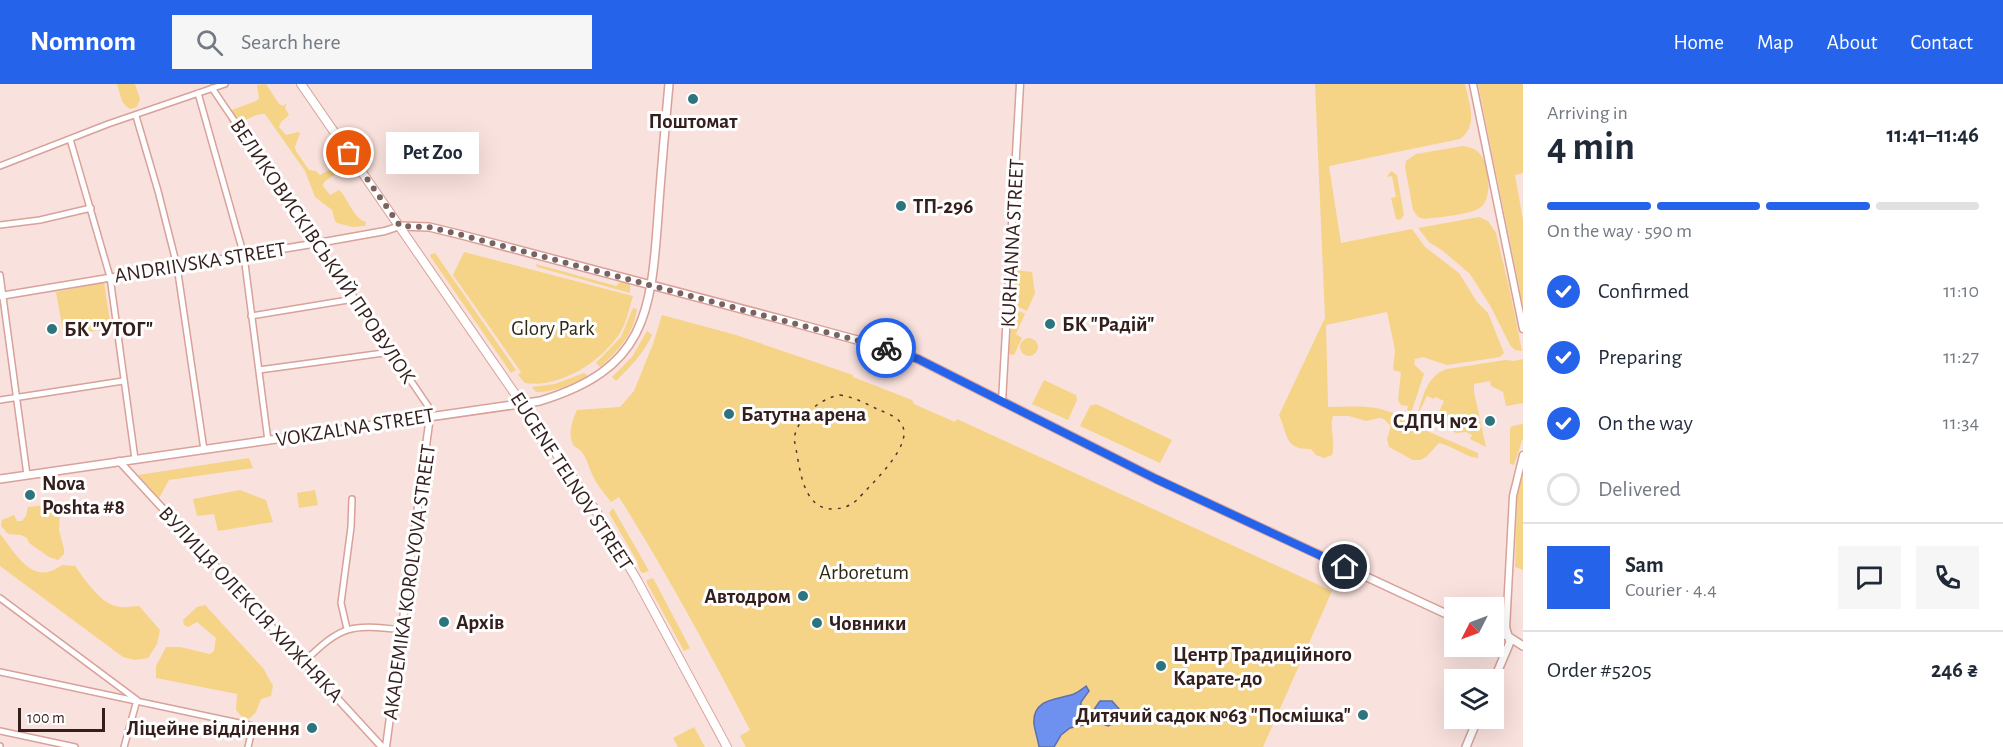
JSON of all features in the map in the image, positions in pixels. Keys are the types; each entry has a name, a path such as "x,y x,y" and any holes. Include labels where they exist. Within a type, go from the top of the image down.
{"main road":[{"name":"EUGENE TELNOV STREET","path":"301,84 605,526 637,580 727,747"},
{"name":"VOKZALNA STREET","path":"0,479 540,401 568,392 598,377 627,349 642,324 654,268 669,84"},
{"path":"400,226 429,227 458,234 894,350 918,359 1231,515 1444,613"},
{"path":"1497,669 1505,640 1521,646"},
{"path":"1467,747 1474,729"}],"street":[{"path":"0,166 225,84"},
{"name":"KURHANNA STREET","path":"1002,402 1020,84"},
{"path":"1473,84 1523,329"},
{"name":"ВЕЛИКОВИСКІВСЬКИЙ ПРОВУЛОК","path":"212,88 428,406 430,416"},
{"path":"198,93 243,256 268,441"},
{"path":"136,116 177,266 204,450"},
{"path":"70,139 110,277 135,459"},
{"path":"0,225 40,220 91,208"},
{"name":"ANDRIIVSKA STREET","path":"2,295 318,243 386,231 400,226"},
{"path":"0,275 27,475"},
{"path":"251,316 354,299"},
{"path":"259,370 391,352"},
{"path":"0,399 123,381"},
{"name":"AKADEMIKA KOROLYOVA STREET","path":"384,747 430,416"},
{"path":"1505,640 1513,496 1523,455"},
{"name":"ВУЛИЦЯ ОЛЕКСІЯ ХИЖНЯКА","path":"119,461 384,747"},
{"path":"347,628 341,603 351,526 352,499"},
{"path":"0,598 137,700"},
{"path":"304,662 321,646 347,628 368,626 402,630"},
{"path":"0,672 253,726 248,747"},
{"path":"124,747 137,700"},
{"path":"0,731 75,747"}],"green space":[{"path":"117,84 135,84 140,99 137,107 130,109 126,106 122,101"},
{"path":"266,84 279,104 283,106 287,103 285,108 289,115 279,127 286,135 300,133 295,147 309,170 316,171 320,175 333,168 334,161 342,165 340,171 324,182 323,186 330,195 339,190 355,214 366,222 365,226 353,227 335,221 332,210 315,197 305,171 265,114 230,124 227,114 229,111 256,101 259,98 257,85"},
{"path":"1315,84 1465,84 1471,121 1466,133 1460,139 1329,166 1341,243 1412,229 1425,247 1459,273 1477,302 1488,313 1504,353 1500,357 1447,365 1423,357 1415,359 1414,364 1424,374 1412,410 1407,412 1408,406 1401,405 1398,400 1401,372 1393,370 1395,350 1387,312 1326,325 1328,407 1362,407 1387,411 1411,425 1478,453 1478,458 1439,443 1426,457 1413,460 1389,447 1387,439 1391,426 1384,419 1379,418 1366,421 1349,416 1333,416 1332,455 1324,458 1316,455 1311,449 1296,447 1288,440 1279,415 1325,318"},
{"path":"1478,84 1523,84 1523,173 1515,175 1523,220 1523,306"},
{"path":"1463,146 1478,152 1486,165 1488,188 1485,202 1476,210 1462,214 1425,219 1418,217 1413,210 1405,167 1406,161 1416,154"},
{"path":"1391,171 1397,175 1404,215 1400,220 1396,219 1391,198 1396,197 1392,176 1387,177"},
{"path":"1479,217 1488,221 1496,233 1522,351 1515,350 1510,345 1491,307 1470,274 1429,242 1418,228"},
{"name":"Glory Park","path":"464,252 633,296 623,327 600,356 577,372 551,382 525,383 518,375 521,372 453,275"},
{"path":"435,253 516,370 511,373 430,256"},
{"path":"536,264 616,286 621,281 630,284 630,293 537,267"},
{"path":"1014,270 1032,272 1035,293 1027,311 1012,304"},
{"path":"104,282 111,328 64,336 56,292"},
{"path":"633,308 637,309 629,334 600,367 596,363 621,337"},
{"path":"1012,308 1025,314 1016,334 1022,338 1014,355 1009,354"},
{"name":"Arboretum","path":"662,315 736,335 853,375 853,377 912,400 914,404 955,422 957,419 1332,591 1263,747 746,747 740,736 750,730 703,641 619,497 611,502 596,481 584,455 574,446 571,437 572,424 577,410 620,407 634,391"},
{"path":"647,331 652,335 645,348 616,381 612,377 632,357"},
{"path":"1029,338 1035,341 1038,347 1035,353 1029,356 1023,353 1020,347 1023,341"},
{"path":"1523,359 1523,403 1506,406 1503,392 1491,386 1490,381 1474,384 1486,447 1470,439 1472,435 1466,432 1456,433 1435,422 1434,418 1444,401 1435,397 1434,399 1427,396 1416,418 1429,383 1440,372 1447,369"},
{"path":"584,373 588,376 557,389 536,392 532,387 555,384"},
{"path":"1044,380 1076,395 1077,400 1068,420 1032,404"},
{"path":"1096,404 1172,440 1160,463 1080,426 1090,406"},
{"path":"1523,424 1523,438 1514,465 1510,464 1510,429 1512,426"},
{"path":"249,458 253,468 169,480 159,498 138,475"},
{"path":"1523,472 1523,570 1515,567 1517,497"},
{"path":"240,490 266,500 273,522 218,531 214,514 197,516 193,499"},
{"path":"315,490 318,505 299,508 297,493"},
{"path":"56,504 60,508 59,530 64,549 64,554 58,560 49,557 29,543 27,538 8,534 1,526 2,520 14,515 17,521 22,521 28,507"},
{"path":"613,508 649,571 643,573 640,571 637,561 609,513"},
{"path":"0,534 26,566 42,572 52,571 62,565 75,566 94,591 106,602 120,607 139,606 160,630 157,644 148,658 135,660 123,657 0,566"},
{"path":"653,578 690,648 684,651 647,583 647,580"},
{"path":"205,605 263,668 273,686 271,696 261,699 256,712 249,719 241,716 236,710 237,694 156,678 156,666 166,647 180,647 210,654 214,651 216,638 197,622 188,627 184,625 183,620 197,607"},
{"path":"694,727 705,747 678,747 673,738"}],"water":[{"path":"1086,686 1089,691 1081,702 1081,711 1085,713 1093,711 1100,701 1112,701 1120,710 1116,722 1108,726 1097,722 1070,728 1061,735 1054,747 1039,747 1034,724 1037,709 1047,702 1074,694"}],"railway":[{"path":"840,395 855,399 892,416 900,422 904,434 902,443 889,465 854,502 835,509 823,508 808,494 800,472 794,439 800,424 811,410 825,400 840,395"}],"way so far":[{"path":"349,153 400,226 429,227 458,234 886,348"}],"place":[{"name":"Поштомат","path":"693,99"},
{"name":"Pet Zoo","path":"349,153"},
{"name":"ТП-296","path":"901,206"},
{"name":"БК \"Радій\"","path":"1050,324"},
{"name":"БК \"УТОГ\"","path":"52,329"},
{"name":"Батутна арена","path":"729,414"},
{"name":"СДПЧ №2","path":"1490,421"},
{"name":"Nova Poshta #8","path":"30,495"},
{"name":"Автодром","path":"803,596"},
{"name":"Архів","path":"444,622"},
{"name":"Човники","path":"817,623"},
{"name":"Центр Традиційного Карате-до","path":"1161,666"},
{"name":"Дитячий садок №63 \"Посмішка\"","path":"1363,715"},
{"name":"Ліцейне відділення","path":"312,728"}],"route":[{"path":"886,348 918,359 1156,479 1345,567"}]}
